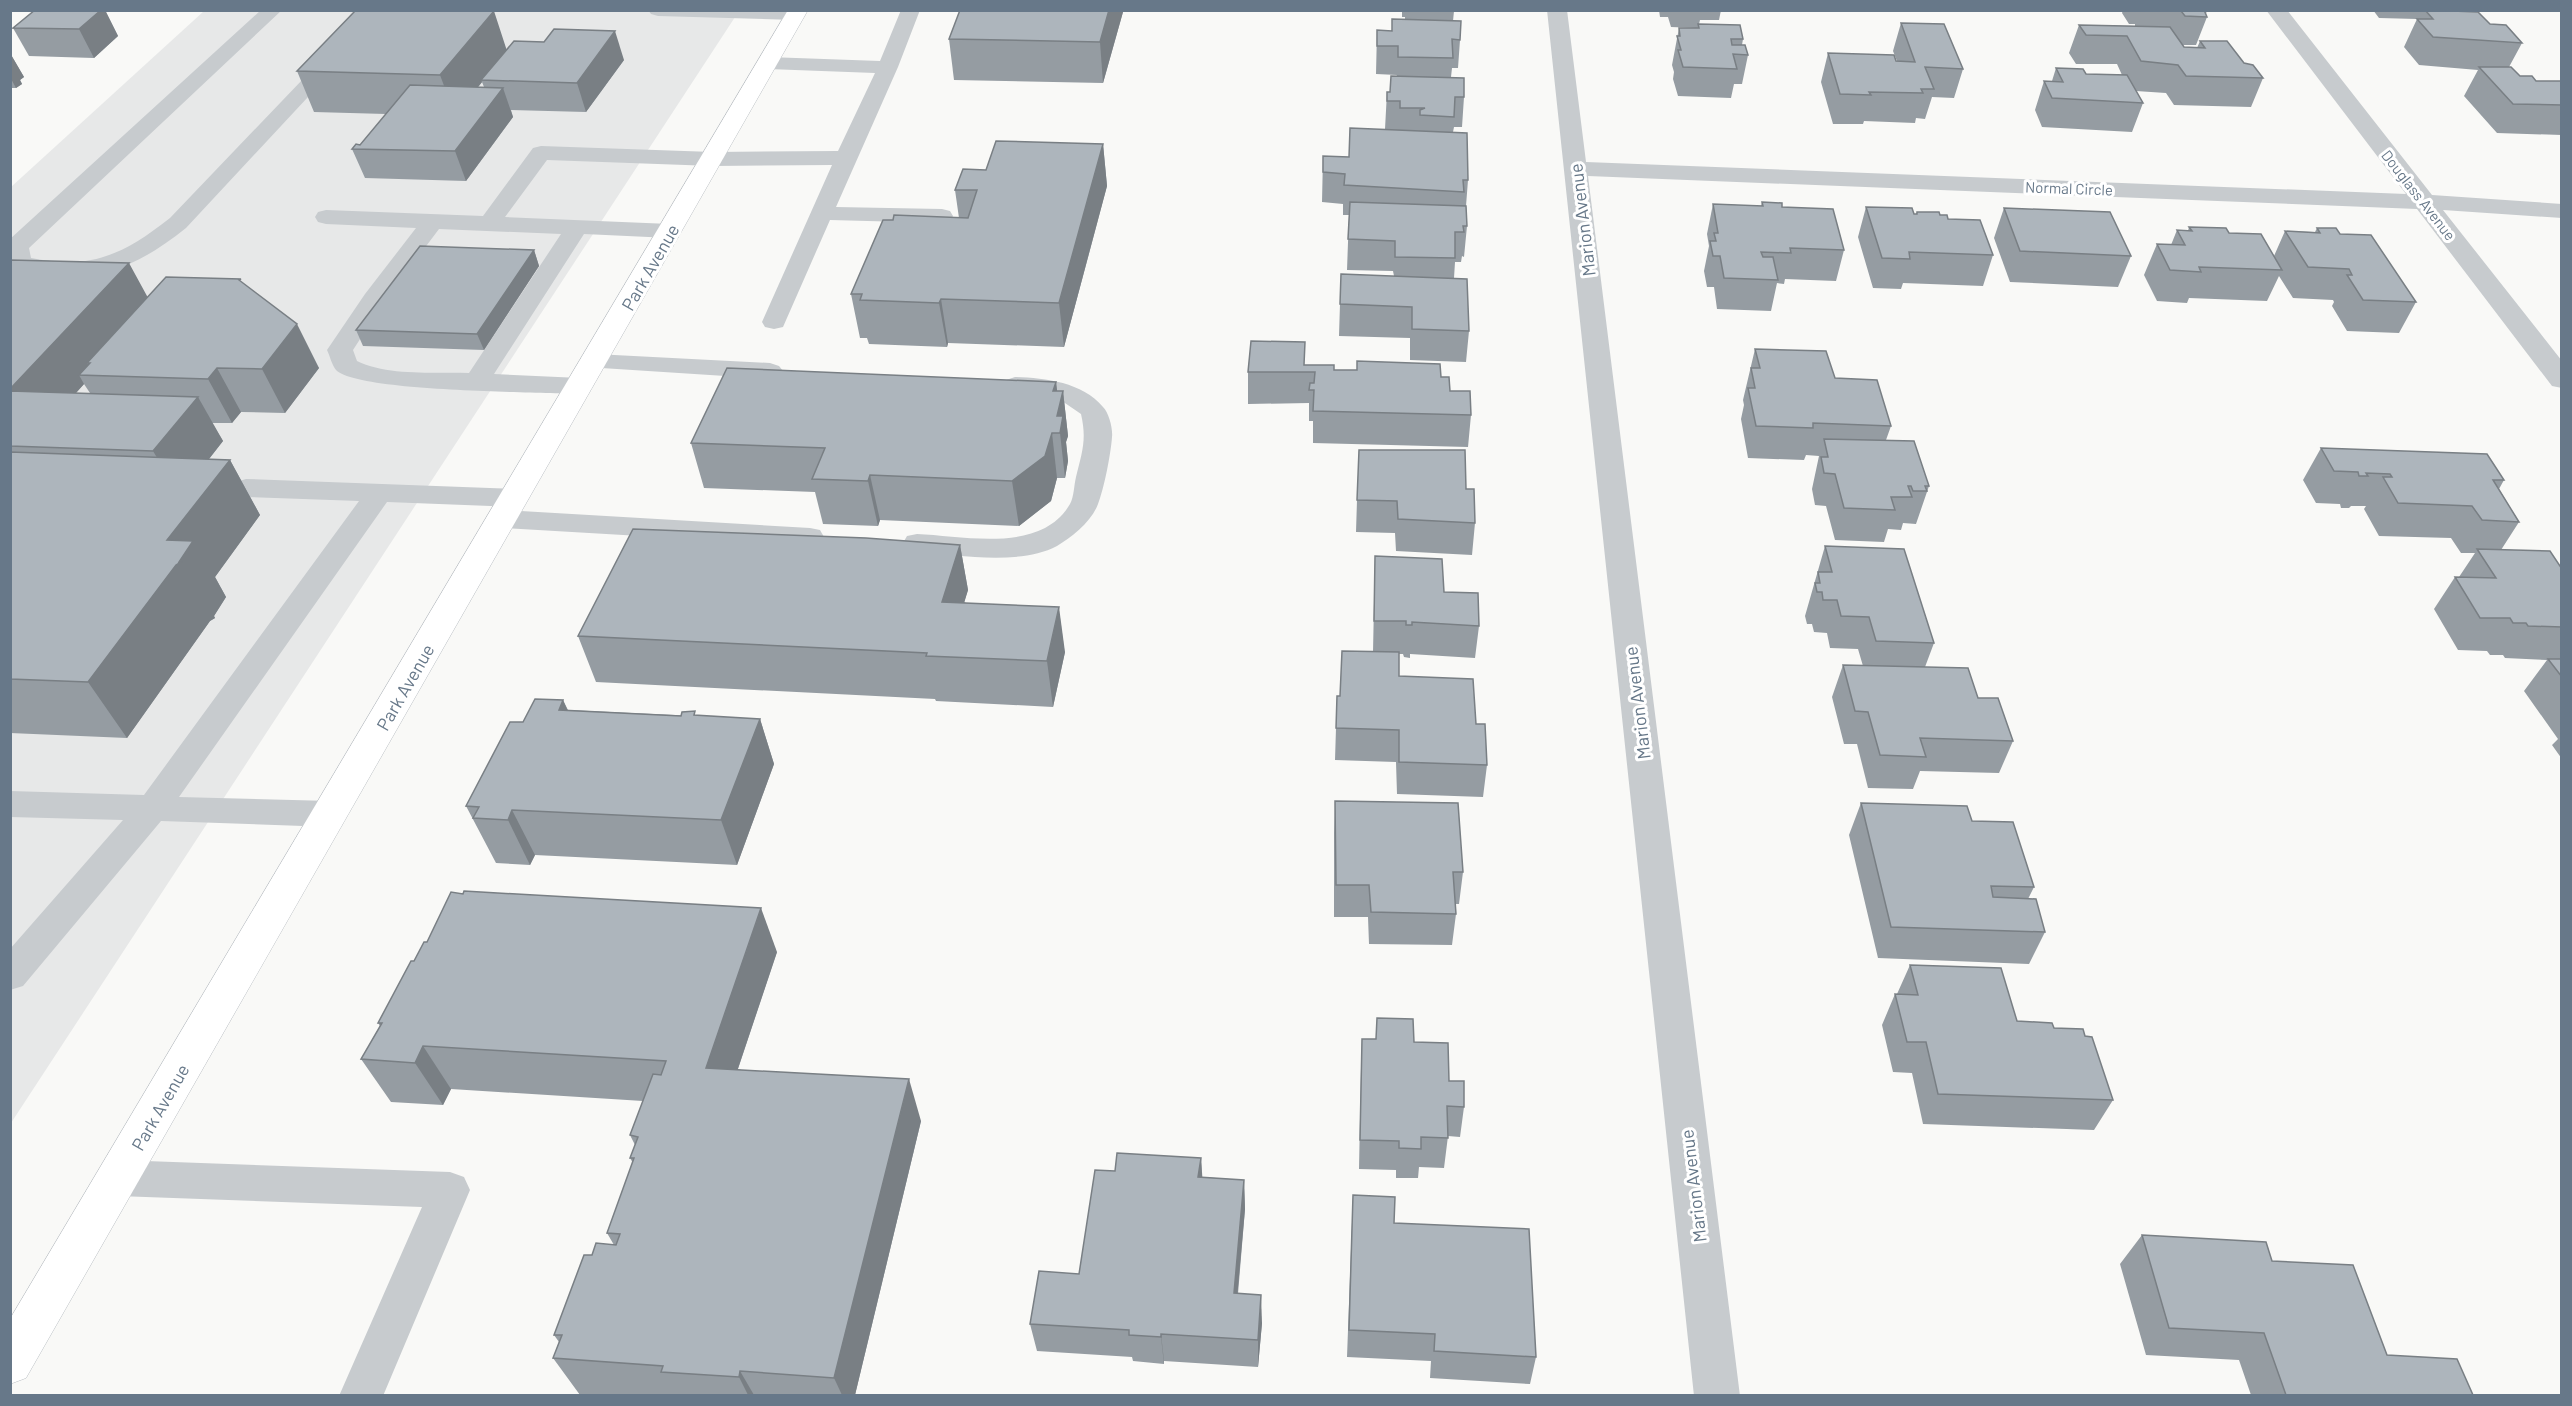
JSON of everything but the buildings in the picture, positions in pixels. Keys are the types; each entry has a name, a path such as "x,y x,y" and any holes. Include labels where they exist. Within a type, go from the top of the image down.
{"main road":[{"name":"Park Avenue","path":"10,1362 797,12"}],"street":[{"path":"658,10 797,12"},
{"name":"Marion Avenue","path":"1557,10 1717,1395"},
{"name":"Douglass Avenue","path":"2276,10 2562,381"},
{"name":"Normal Circle","path":"1576,169 2424,202 2562,211"}],"lane":[{"path":"273,10 17,246 20,263 45,269 88,270 122,262 156,242 178,223 380,10"},
{"path":"774,322 888,67 911,10"},
{"path":"768,63 888,67"},
{"path":"489,224 541,153 712,159 846,158"},
{"path":"821,213 942,216"},
{"path":"326,217 670,231"},
{"path":"433,221 386,299 340,350 345,365 362,373 387,377 477,381 587,374 795,372"},
{"path":"477,381 520,304 577,227"},
{"path":"896,542 1015,548 1045,540 1066,526 1084,505 1100,435 1093,411 1071,395 1042,386 995,383"},
{"path":"246,488 379,493 508,509 836,538"},
{"path":"10,975 153,808 379,493"},
{"path":"10,804 331,814"},
{"path":"118,1178 450,1190 361,1395"}],"shaded area":[{"path":"204,11 739,11 11,1123 11,187"}]}
